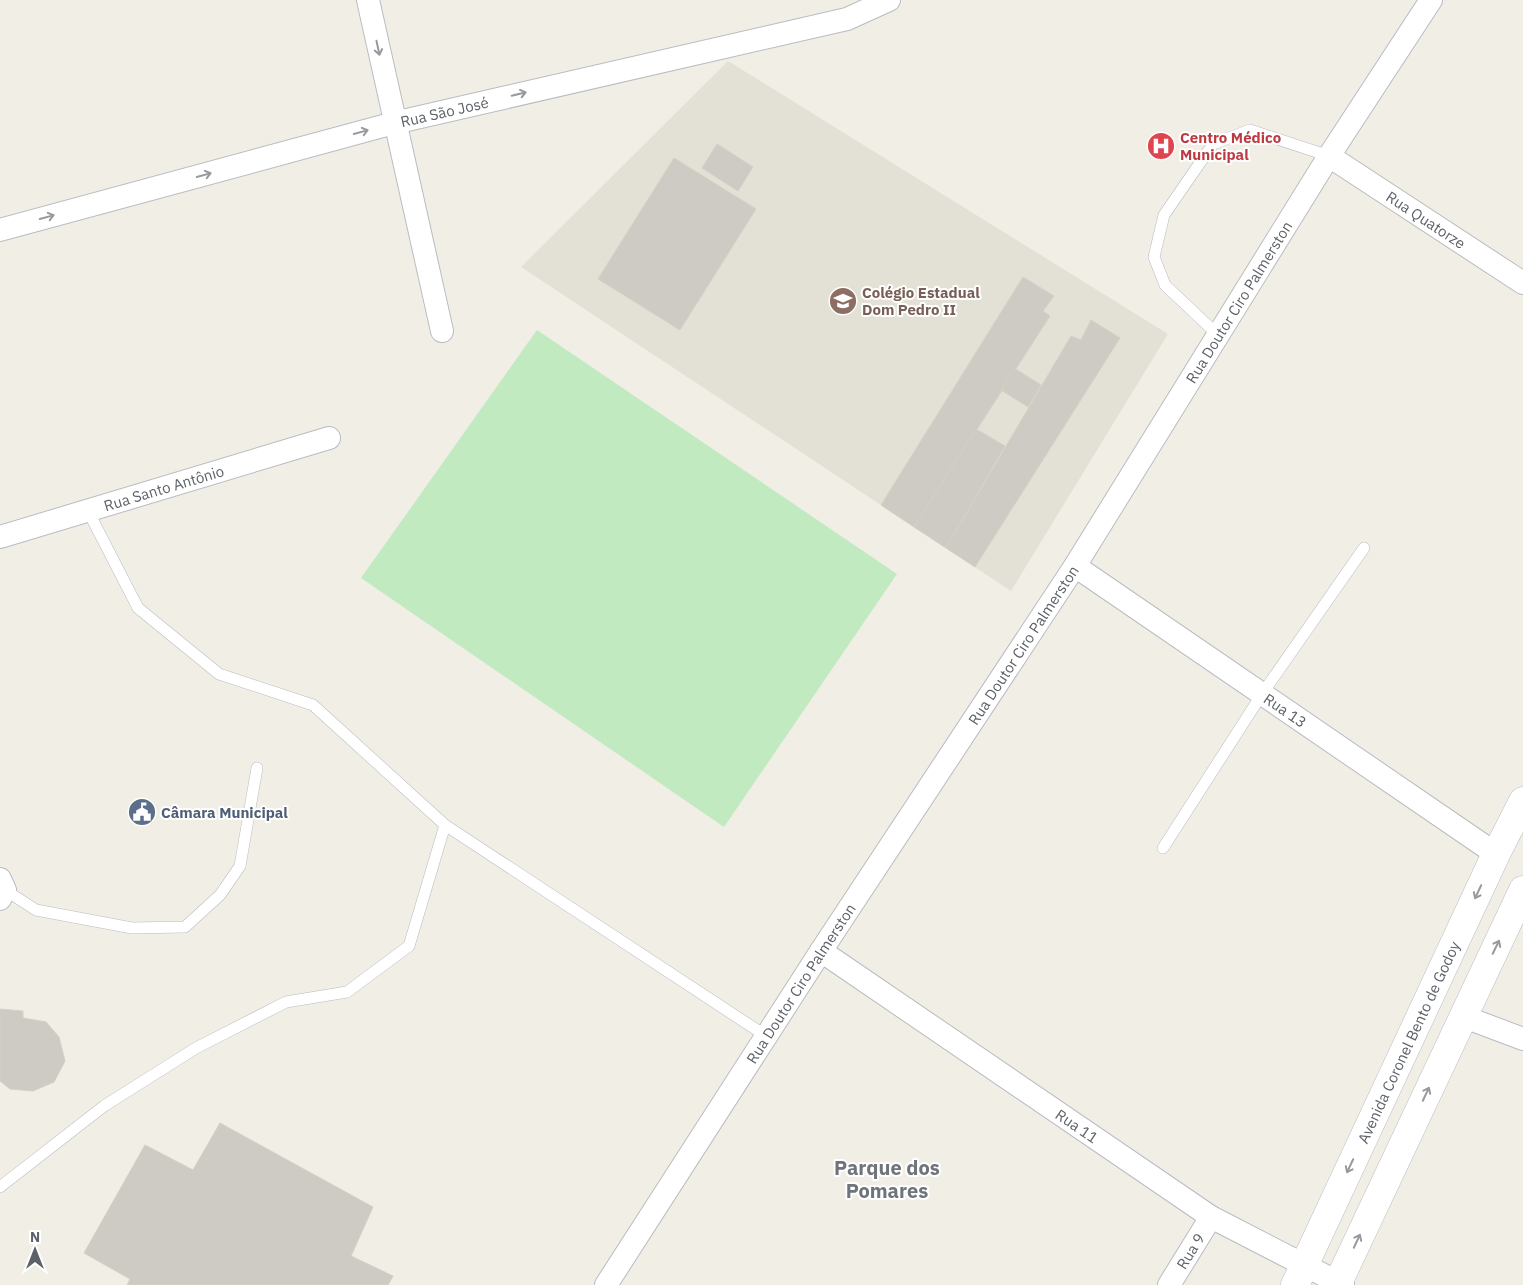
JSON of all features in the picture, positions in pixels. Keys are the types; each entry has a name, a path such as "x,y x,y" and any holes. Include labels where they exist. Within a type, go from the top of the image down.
{"main road":[{"name":"Avenida Coronel Bento de Godoy","path":"1300,1275 1496,854 1523,801"},
{"path":"1339,1284 1462,1016 1523,890"}],"street":[{"path":"368,0 442,332"},
{"name":"Rua São José","path":"0,230 394,123 847,19 889,0"},
{"name":"Rua Doutor Ciro Palmerston","path":"606,1285 821,951 1075,566 1329,156 1431,0"},
{"name":"Rua Quatorze","path":"1329,156 1523,283"},
{"name":"Rua Santo Antônio","path":"0,537 329,438"},
{"name":"Rua 13","path":"1075,566 1496,854"},
{"name":"Rua 11","path":"821,951 1211,1217 1300,1275 1339,1284"},
{"path":"1462,1016 1523,1039"},
{"name":"Rua 9","path":"1169,1285 1211,1217"}],"lane":[{"path":"1219,336 1165,285 1154,257 1164,215 1213,144 1250,130 1329,156"},
{"path":"88,511 138,608 219,674 313,706 445,825 766,1036"},
{"path":"1163,848 1262,694 1364,548"},
{"path":"2,890 36,910 132,928 185,927 220,895 240,866 257,768"},
{"path":"0,1187 104,1106 196,1048 286,1002 347,992 409,946 445,825"}],"shaded area":[{"name":"Colégio Estadual Dom Pedro II","path":"728,61 1168,334 1011,591 521,267"}],"green space":[{"path":"537,330 897,574 724,827 361,578"}],"building":[{"path":"717,144 753,167 738,191 702,168"},
{"path":"674,158 756,209 680,330 598,279"},
{"path":"1023,277 1054,296 1043,311 1050,316 914,527 881,505"},
{"path":"1091,320 1120,338 975,567 946,548 1071,336 1081,340"},
{"path":"1014,368 1041,385 1028,407 1001,390"},
{"path":"976,429 1005,446 946,548 914,527"},
{"path":"0,1009 23,1011 23,1018 46,1022 59,1037 65,1061 54,1082 33,1091 10,1089 0,1081"},
{"path":"220,1123 373,1207 351,1256 393,1276 388,1285 127,1285 130,1279 84,1253 145,1145 193,1170"}],"place":[{"name":"Centro Médico Municipal","path":"1161,146"},
{"name":"Colégio Estadual Dom Pedro II","path":"843,301"},
{"name":"Câmara Municipal","path":"142,812"}],"district":[{"name":"Parque dos Pomares","path":"887,1178"}]}
